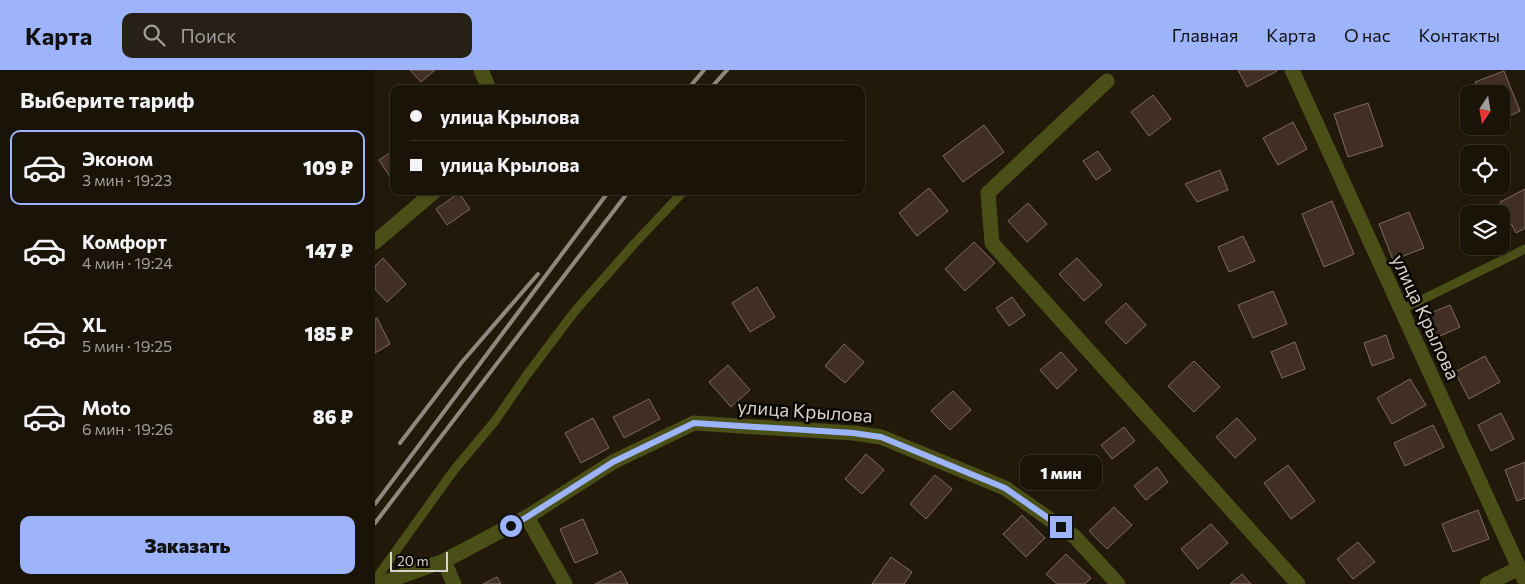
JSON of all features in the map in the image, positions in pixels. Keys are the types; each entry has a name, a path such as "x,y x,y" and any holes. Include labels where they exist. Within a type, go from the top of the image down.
{"street":[{"path":"481,70 487,85"},
{"name":"улица Крылова","path":"1292,70 1522,574"},
{"path":"1107,81 987,193 992,243 1297,584"},
{"path":"375,242 430,195"},
{"name":"улица Крылова","path":"379,584 444,561 527,517 613,462 694,423 853,433 881,437 1005,488 1075,537 1118,584"},
{"path":"527,517 565,584"},
{"path":"444,561 454,584"},
{"path":"1487,584 1522,574"}],"lane":[{"path":"375,580 454,470 495,421 575,311 680,195"},
{"path":"1401,310 1525,249"}],"building":[{"path":"410,70 435,70 421,82"},
{"path":"1238,70 1277,70 1277,71 1247,87"},
{"path":"1504,71 1510,85 1476,85 1475,82"},
{"path":"1510,86 1520,111 1510,116"},
{"path":"1153,95 1171,119 1149,136 1131,112"},
{"path":"1368,103 1383,146 1348,157 1334,114"},
{"path":"1293,122 1307,149 1278,165 1263,138"},
{"path":"984,125 1004,152 963,182 943,156"},
{"path":"1098,151 1111,170 1096,180 1083,161"},
{"path":"390,153 390,177 379,160"},
{"path":"1220,170 1228,190 1197,202 1185,184"},
{"path":"929,188 948,211 917,236 899,213"},
{"path":"1525,189 1525,228 1516,233 1510,221 1510,205 1502,205 1500,202"},
{"path":"456,195 460,195 470,209 447,225 436,209"},
{"path":"1332,201 1354,254 1324,267 1302,214"},
{"path":"1028,203 1047,224 1027,242 1008,221"},
{"path":"1409,212 1424,248 1393,260 1379,224"},
{"path":"1243,236 1255,261 1229,272 1218,247"},
{"path":"974,242 995,263 965,291 945,269"},
{"path":"383,258 406,284 387,302 375,289 375,266"},
{"path":"1077,258 1102,285 1084,301 1059,274"},
{"path":"757,287 775,317 750,332 732,303"},
{"path":"1273,291 1287,324 1253,338 1238,305"},
{"path":"1012,297 1025,315 1009,326 996,308"},
{"path":"1126,303 1146,325 1126,344 1105,322"},
{"path":"1450,305 1460,327 1436,338 1426,315"},
{"path":"377,318 390,344 375,353 375,319"},
{"path":"1386,335 1394,358 1372,366 1364,343"},
{"path":"1295,342 1305,369 1282,378 1271,352"},
{"path":"844,344 864,362 845,383 825,366"},
{"path":"1061,352 1077,370 1057,389 1040,370"},
{"path":"1485,356 1500,382 1469,399 1455,372"},
{"path":"1194,361 1220,387 1194,412 1168,386"},
{"path":"728,365 750,390 731,407 709,382"},
{"path":"1410,379 1426,405 1392,424 1377,398"},
{"path":"953,391 971,410 950,430 931,411"},
{"path":"649,399 660,419 624,438 613,417"},
{"path":"1501,413 1514,439 1491,451 1478,425"},
{"path":"593,418 609,448 581,463 565,433"},
{"path":"1237,418 1256,439 1235,458 1216,437"},
{"path":"1433,425 1444,447 1405,466 1394,443"},
{"path":"1124,427 1135,441 1112,459 1101,445"},
{"path":"866,454 884,470 862,494 845,479"},
{"path":"1525,462 1525,498 1517,501 1505,470"},
{"path":"1288,465 1315,501 1291,519 1264,483"},
{"path":"1157,467 1168,482 1146,500 1134,486"},
{"path":"935,475 952,489 926,519 910,504"},
{"path":"1114,507 1132,525 1107,549 1089,531"},
{"path":"1478,510 1489,539 1453,552 1442,524"},
{"path":"1022,515 1045,538 1026,557 1003,534"},
{"path":"583,519 598,553 575,563 560,529"},
{"path":"1211,524 1228,543 1198,569 1181,549"},
{"path":"1358,542 1375,562 1353,579 1337,559"},
{"path":"1066,554 1091,578 1085,584 1057,584 1046,574"},
{"path":"891,557 912,572 904,584 872,584"},
{"path":"621,571 628,584 595,584"},
{"path":"1242,574 1251,584 1230,584"},
{"path":"497,577 501,584 483,584"}],"railway":[{"path":"691,85 704,70"},
{"path":"714,85 727,70"},
{"path":"375,504 606,195"},
{"path":"375,523 626,195"},
{"path":"400,443 462,362 538,274"}],"route":[{"path":"511,526 613,462 694,423 853,433 881,437 1005,488 1061,527"}]}
